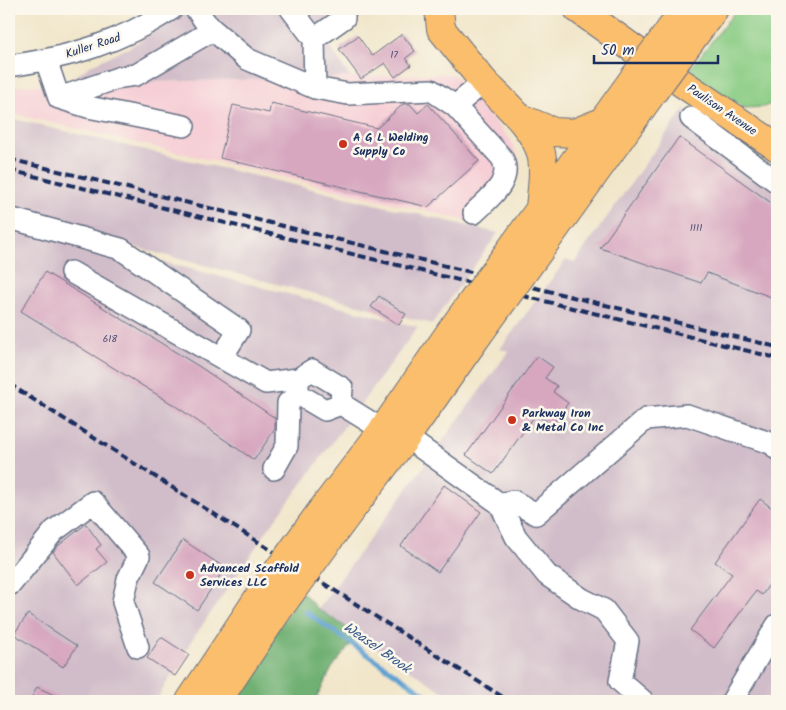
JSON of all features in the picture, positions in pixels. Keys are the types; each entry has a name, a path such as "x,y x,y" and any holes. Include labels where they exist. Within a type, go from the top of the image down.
{"main road":[{"name":"Paulison Avenue","path":"578,9 658,69 777,147"},
{"path":"190,701 269,603 394,434 540,223 658,69 706,11"},
{"path":"440,19 484,82 520,118 539,148 542,159 540,223"},
{"path":"540,223 602,122 658,69"},
{"path":"520,118 561,133 574,133 602,122"},
{"path":"217,701 269,603"}],"street":[{"name":"Kuller Road","path":"9,66 83,52 126,35 172,9"},
{"path":"196,9 206,23 247,59 315,88 348,94 431,90 455,106 502,158 506,166 504,179 499,187 474,213"},
{"path":"291,9 314,39 315,88"},
{"path":"314,39 344,18 344,9"},
{"path":"423,9 440,19"},
{"path":"59,98 121,77 136,75 214,30"},
{"path":"46,60 59,98"},
{"path":"455,106 484,82"},
{"path":"59,98 88,107 184,126"},
{"path":"691,118 777,182"},
{"path":"9,218 121,249 239,330 222,357"},
{"path":"71,272 266,383 298,386 325,410 341,404 394,434 500,504 516,537 547,575 582,599 604,610 628,641 620,681 643,701"},
{"path":"274,470 287,446 288,403 298,386"},
{"path":"500,504 513,501 536,514 646,419 687,415 773,444 777,449"},
{"path":"9,585 54,531 94,502 139,556 128,579 123,602 138,647"},
{"path":"732,701 777,625"}],"shaded area":[{"path":"191,9 373,9 326,41 350,77 64,84 93,64 130,47"},
{"path":"453,74 511,140 520,163 478,223 9,113 9,86"},
{"path":"684,109 777,178 777,701 457,701 318,609 509,351 500,349 566,260 575,262"},
{"path":"9,118 498,233 432,324 9,215"},
{"path":"9,223 418,327 269,528 190,643 156,701 9,701"}],"green space":[{"path":"737,9 777,9 777,102 763,107 745,108 687,73"},
{"path":"302,592 318,609 358,635 332,668 315,701 230,701"}],"building":[{"path":"402,34 415,51 406,58 411,65 395,77 385,63 361,79 339,49 358,36 372,56"},
{"name":"A G L Welding Supply Co","path":"271,103 377,128 403,104 410,104 418,113 428,104 479,161 428,207 220,158 233,105 269,113"},
{"path":"679,137 777,207 777,289 771,297 707,273 701,283 600,248"},
{"path":"45,272 200,367 275,418 275,429 254,460 174,405 21,311"},
{"path":"379,296 406,314 399,325 371,307"},
{"name":"Parkway Iron & Metal Co Inc","path":"537,356 553,367 545,378 557,386 553,392 568,403 552,425 536,414 493,474 466,455"},
{"path":"444,485 481,512 438,572 401,546"},
{"path":"760,499 777,512 777,573 762,595 756,591 714,648 690,630 732,574 715,562"},
{"path":"86,524 101,545 96,549 107,562 78,585 53,552"},
{"name":"Advanced Scaffold Services LLC","path":"183,540 225,568 197,610 155,582"},
{"path":"28,614 77,646 63,667 14,634"},
{"path":"161,637 189,655 175,676 147,658"},
{"path":"37,687 67,701 30,701"}],"waterway":[{"name":"Weasel Brook","path":"306,612 435,701"}],"railway":[{"path":"9,159 777,347"},
{"path":"9,170 777,358"},
{"path":"9,384 509,701"}],"place":[{"name":"A G L Welding Supply Co","path":"343,144"},
{"name":"Parkway Iron & Metal Co Inc","path":"512,420"},
{"name":"Advanced Scaffold Services LLC","path":"190,575"}]}
